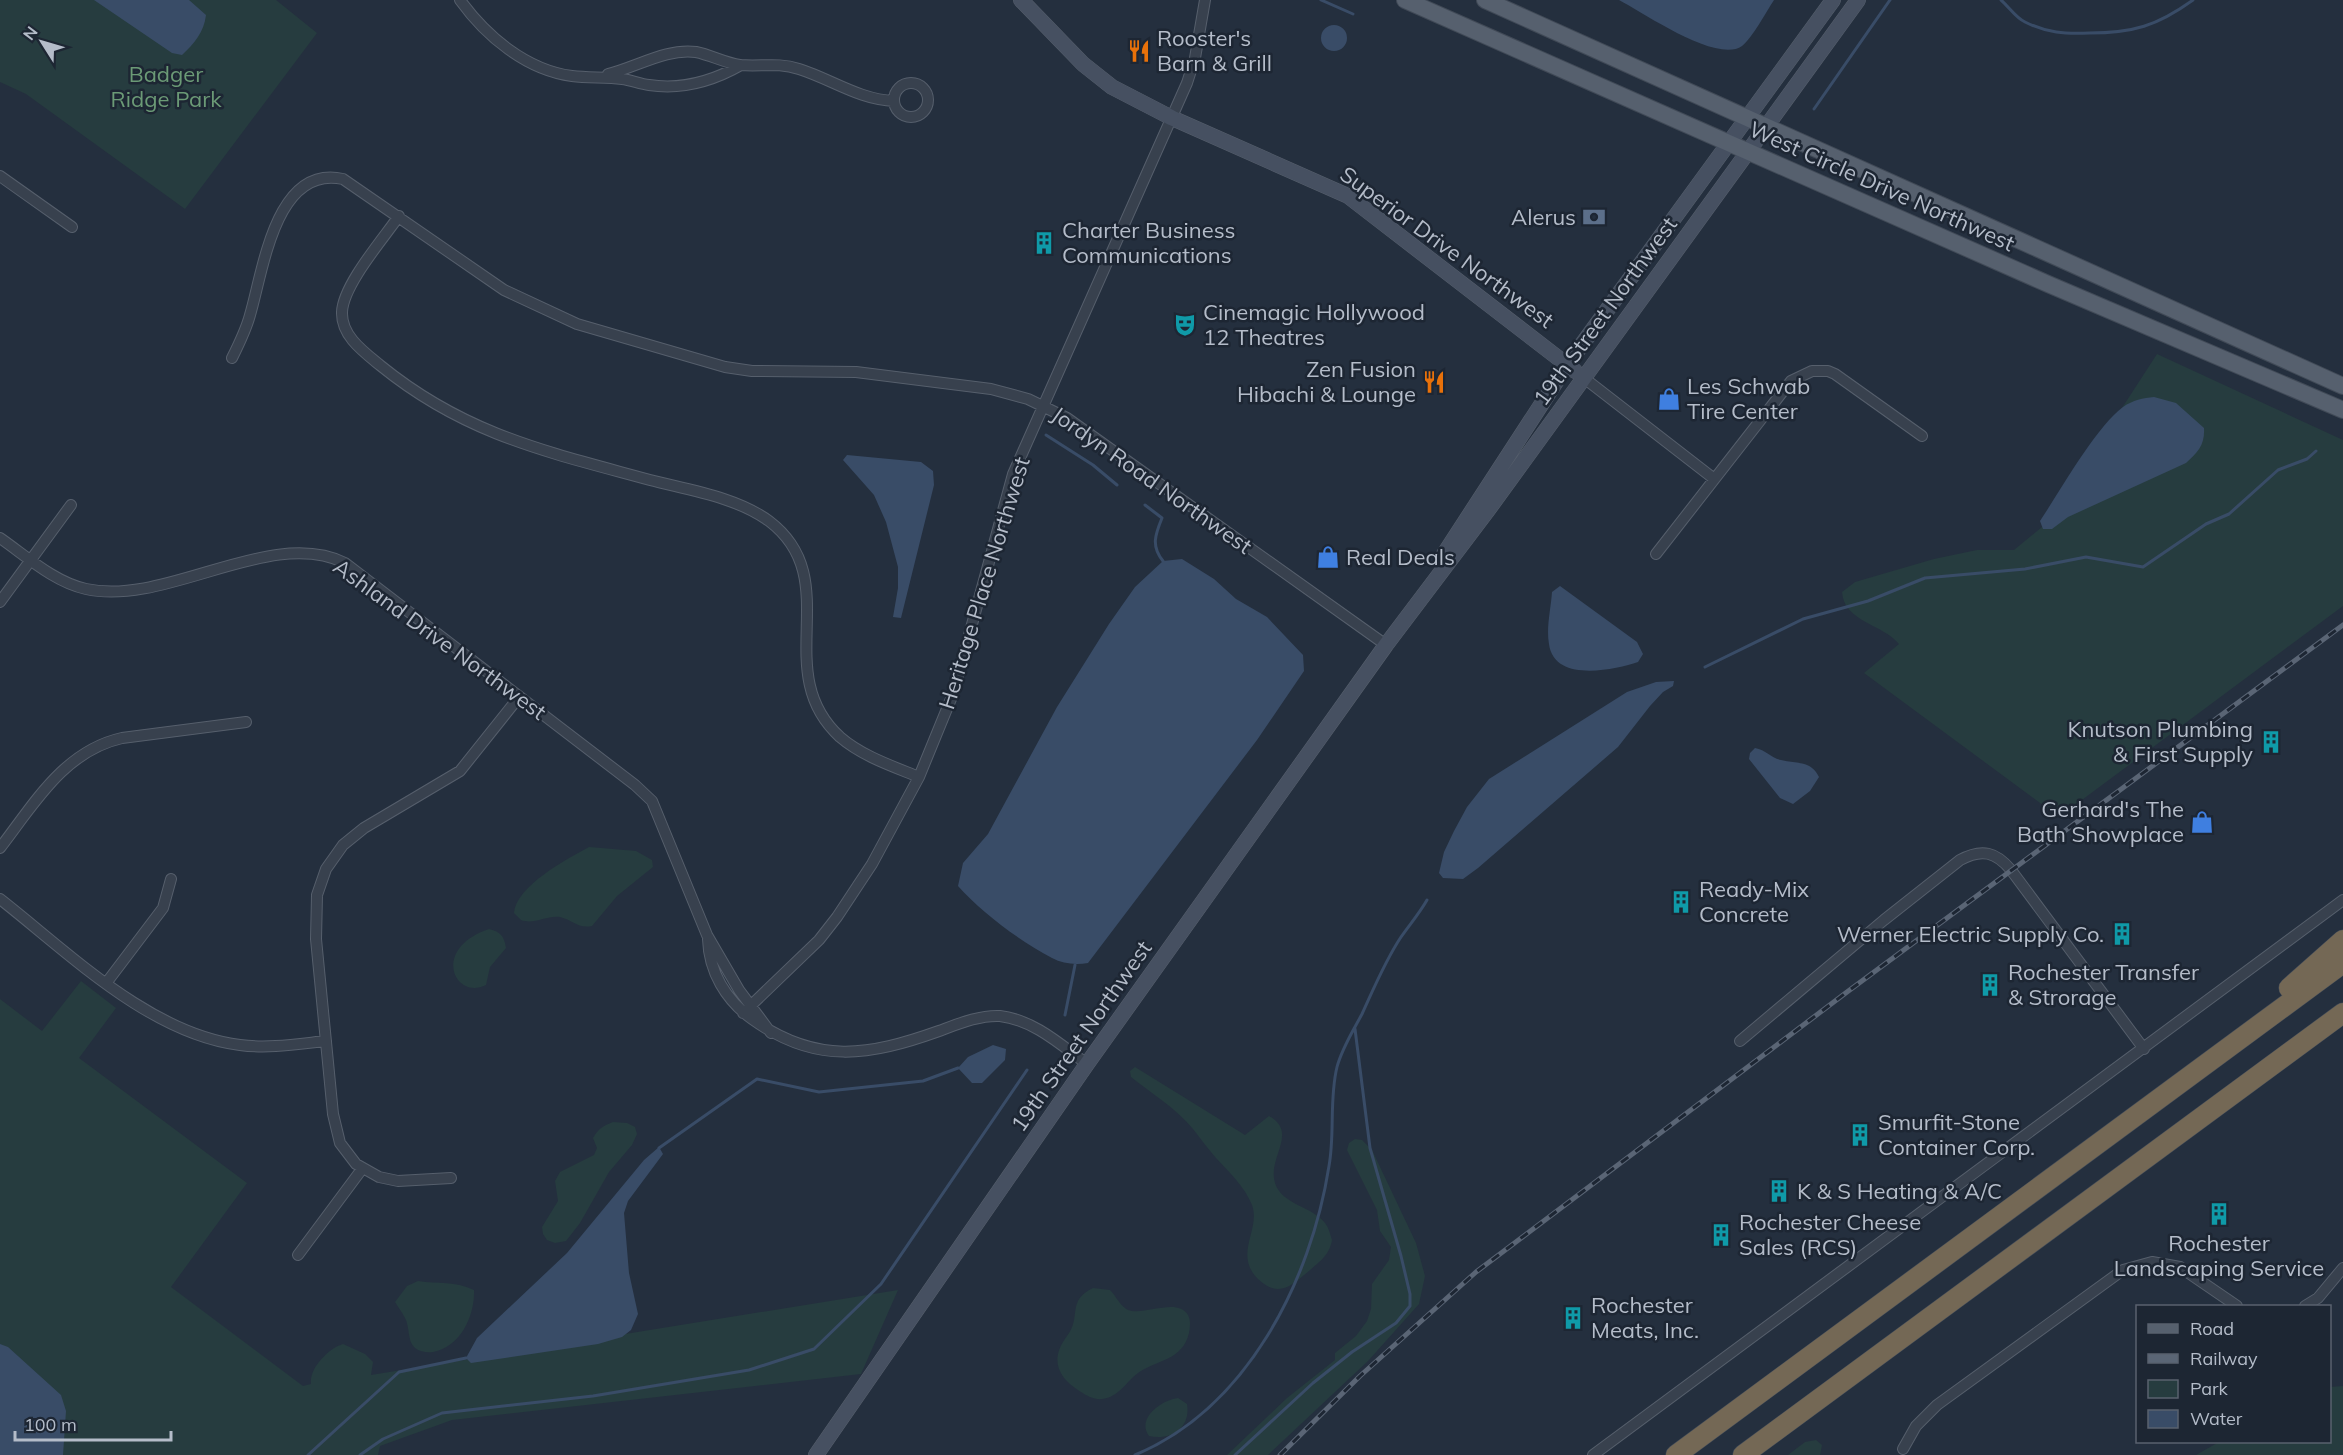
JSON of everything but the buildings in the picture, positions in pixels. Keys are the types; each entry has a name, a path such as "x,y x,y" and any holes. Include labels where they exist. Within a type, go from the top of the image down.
{"highway":[{"path":"2092,1148 2270,1004 2343,940"},
{"path":"1676,1455 2343,963"},
{"path":"1743,1455 2343,1013"},
{"path":"2288,1053 2343,1019"}],"main road":[{"name":"West Circle Drive Northwest","path":"1404,0 2343,410"},
{"name":"West Circle Drive Northwest","path":"1485,0 2343,386"}],"street":[{"path":"460,0 486,30 533,63 572,76 599,76 660,86 678,86 699,83 741,65 764,63 798,68 857,93 894,101"},
{"name":"Superior Drive Northwest","path":"1021,0 1096,75 1130,98 1348,196 1713,478"},
{"name":"Heritage Place Northwest","path":"743,1013 819,940 837,917 872,864 919,777 953,694 1013,474 1172,118 1195,58 1205,0"},
{"name":"19th Street Northwest","path":"1386,645 1489,482 1567,365 1833,0"},
{"name":"19th Street Northwest","path":"816,1455 1087,1064 1386,645 1584,378 1858,0"},
{"path":"599,76 629,69 662,56 695,52 741,65"},
{"path":"0,176 72,227"},
{"name":"Jordyn Road Northwest","path":"232,358 250,315 268,243 275,226 299,193 321,178 343,179 504,290 577,324 725,367 778,372 856,372 991,389 1044,405 1067,418 1386,645"},
{"path":"399,216 358,276 342,305 343,326 368,355 437,405 488,432 524,445 716,497 755,512 784,534 802,561 808,594 805,646 807,674 814,699 826,721 857,750 919,777"},
{"path":"1656,554 1783,389 1791,381 1812,371 1828,371 1836,374 1922,436"},
{"path":"0,602 71,505"},
{"name":"Ashland Drive Northwest","path":"0,538 31,560 75,586 120,592 275,556 302,553 324,555 353,569 635,785 652,801 707,935 739,990 753,1005 771,1033"},
{"path":"451,1178 398,1181 379,1177 350,1158 336,1135 315,921 317,895 326,869 354,835 460,771 519,697"},
{"path":"0,848 56,776 88,750 102,743 122,738 246,722"},
{"path":"1740,1041 1960,860 1970,855 1988,852 2002,859 2012,870 2144,1049"},
{"path":"107,982 163,908 171,879"},
{"path":"0,899 107,982 159,1018 214,1040 252,1046 326,1041"},
{"path":"1593,1455 2343,900"},
{"name":"Ashland Drive Northwest","path":"707,935 708,955 715,975 730,999 743,1013 771,1033 813,1049 861,1052 888,1048 974,1019 998,1016 1028,1023 1087,1064"},
{"path":"298,1255 362,1168"},
{"path":"1903,1449 1916,1426 1937,1406 2123,1270 2152,1262 2180,1268 2236,1305"},
{"path":"2306,1305 2318,1298 2343,1268"}],"green space":[{"name":"Badger Ridge Park","path":"0,0 276,0 317,33 185,209 26,94 0,82"},
{"path":"2157,354 2343,440 2343,606 2059,817 1864,673 1899,644 1850,610 1844,602 1842,592 1855,582 1934,559 1977,550 2014,550 2048,522"},
{"path":"589,847 636,851 652,860 653,867 617,896 592,926 579,925 560,917 526,921 521,920 514,913 523,893 533,883 556,866"},
{"path":"489,929 501,935 506,948 490,967 486,985 475,988 465,986 458,980 454,970 454,960 459,948 471,938"},
{"path":"81,981 116,1008 79,1058 247,1183 171,1287 303,1386 311,1384 313,1372 321,1360 343,1344 365,1354 373,1362 371,1375 898,1290 861,1374 452,1420 380,1446 378,1455 0,1455 0,999 42,1031"},
{"path":"1135,1067 1245,1135 1269,1116 1278,1123 1282,1138 1275,1164 1275,1183 1290,1201 1319,1217 1326,1225 1332,1240 1326,1254 1297,1281 1285,1288 1272,1288 1258,1279 1251,1270 1247,1251 1254,1214 1249,1198 1186,1121 1131,1077 1130,1071"},
{"path":"613,1122 627,1123 635,1127 637,1134 632,1145 609,1172 580,1223 566,1241 555,1243 547,1240 542,1227 558,1201 555,1181 560,1172 594,1155 597,1148 593,1138 601,1128"},
{"path":"1355,1139 1362,1140 1372,1150 1416,1243 1425,1276 1419,1304 1368,1361 1268,1455 1227,1455 1287,1398 1335,1360 1335,1353 1356,1336 1367,1321 1371,1309 1372,1284 1389,1260 1391,1247 1380,1231 1377,1210 1347,1150 1349,1143"},
{"path":"418,1281 454,1284 474,1290 472,1310 459,1337 443,1349 433,1352 422,1351 412,1345 407,1322 395,1302 407,1286"},
{"path":"1093,1288 1110,1290 1128,1310 1143,1311 1176,1307 1188,1315 1190,1322 1186,1342 1181,1349 1138,1373 1118,1392 1102,1399 1088,1396 1073,1387 1062,1374 1057,1361 1061,1345 1074,1322 1077,1304 1085,1293"},
{"path":"2343,1386 2343,1455 2196,1455 2217,1443 2331,1443 2331,1387"},
{"path":"1178,1398 1187,1404 1186,1420 1183,1426 1172,1434 1149,1436 1146,1429 1148,1417 1158,1406"},
{"path":"1816,1440 1822,1445 1820,1455 1788,1455 1805,1442"}],"water":[{"path":"94,0 189,0 206,15 198,37 182,55 172,53"},
{"path":"1619,0 1774,0 1746,42 1731,50 1699,43 1680,35"},
{"path":"1334,25 1344,28 1347,38 1344,48 1334,51 1324,48 1321,38 1324,28"},
{"path":"2154,397 2176,403 2204,428 2202,444 2197,452 2186,463 2068,517 2052,529 2043,529 2040,521 2101,429 2123,407 2138,400"},
{"path":"847,455 921,462 933,471 934,485 901,618 893,617 898,588 898,567 886,522 874,495 843,460"},
{"path":"1182,559 1214,579 1236,599 1267,617 1303,655 1304,671 1257,740 1088,963 1061,962 1015,935 967,896 958,886 963,863 988,834 1057,707 1135,587 1163,561"},
{"path":"1560,586 1637,642 1643,654 1638,662 1615,668 1586,671 1562,664 1553,656 1548,638 1549,618 1552,592"},
{"path":"1674,681 1673,686 1663,692 1650,706 1618,747 1478,868 1463,879 1443,878 1439,873 1444,852 1467,807 1489,779 1627,692 1656,682"},
{"path":"1755,748 1777,759 1807,765 1819,777 1810,791 1793,804 1780,798 1749,759 1750,753"},
{"path":"993,1045 1006,1049 1005,1060 982,1083 972,1083 958,1068 968,1057"},
{"path":"659,1147 663,1154 628,1201 624,1213 629,1273 638,1314 631,1330 622,1337 598,1344 471,1363 466,1358 477,1338 567,1253 644,1160"},
{"path":"0,1344 8,1347 61,1395 66,1411 63,1455 0,1455"}],"waterway":[{"path":"1321,0 1353,14"},
{"path":"1814,109 1890,0"},
{"path":"2001,0 2025,22 2064,33 2119,32 2144,26 2168,16 2193,0"},
{"path":"1046,435 1093,465 1117,485"},
{"path":"1705,667 1803,619 1868,601 1925,578 2025,569 2086,557 2143,567 2206,524 2229,514 2278,470 2307,459 2316,451"},
{"path":"1145,505 1162,518 1155,540 1159,556 1163,561"},
{"path":"1135,1455 1175,1434 1210,1406 1241,1373 1267,1336 1289,1296 1307,1253 1320,1210 1331,1154 1333,1091 1339,1060 1390,956 1427,900"},
{"path":"1065,1015 1075,965"},
{"path":"1235,1455 1313,1383 1352,1352 1396,1323 1410,1306 1410,1294 1401,1256 1370,1148 1355,1029"},
{"path":"659,1148 757,1079 819,1092 923,1081 958,1068"},
{"path":"360,1455 383,1439 442,1413 593,1396 749,1370 814,1349 881,1284 1027,1070"},
{"path":"308,1455 399,1372 466,1358"}],"railway":[{"path":"1280,1455 1360,1376 1476,1272 1847,992 2343,625"}],"place":[{"name":"Rooster's Barn & Grill","path":"1139,51"},
{"name":"Alerus","path":"1594,217"},
{"name":"Charter Business Communications","path":"1044,243"},
{"name":"Cinemagic Hollywood 12 Theatres","path":"1185,325"},
{"name":"Zen Fusion Hibachi & Lounge","path":"1434,382"},
{"name":"Les Schwab Tire Center","path":"1669,399"},
{"name":"Real Deals","path":"1328,557"},
{"name":"Knutson Plumbing & First Supply","path":"2271,742"},
{"name":"Gerhard's The Bath Showplace","path":"2202,822"},
{"name":"Ready-Mix Concrete","path":"1681,902"},
{"name":"Werner Electric Supply Co.","path":"2122,934"},
{"name":"Rochester Transfer & Strorage","path":"1990,985"},
{"name":"Smurfit-Stone Container Corp.","path":"1860,1135"},
{"name":"K & S Heating & A/C","path":"1779,1191"},
{"name":"Rochester Landscaping Service","path":"2219,1214"},
{"name":"Rochester Cheese Sales (RCS)","path":"1721,1235"},
{"name":"Rochester Meats, Inc.","path":"1573,1318"}]}
